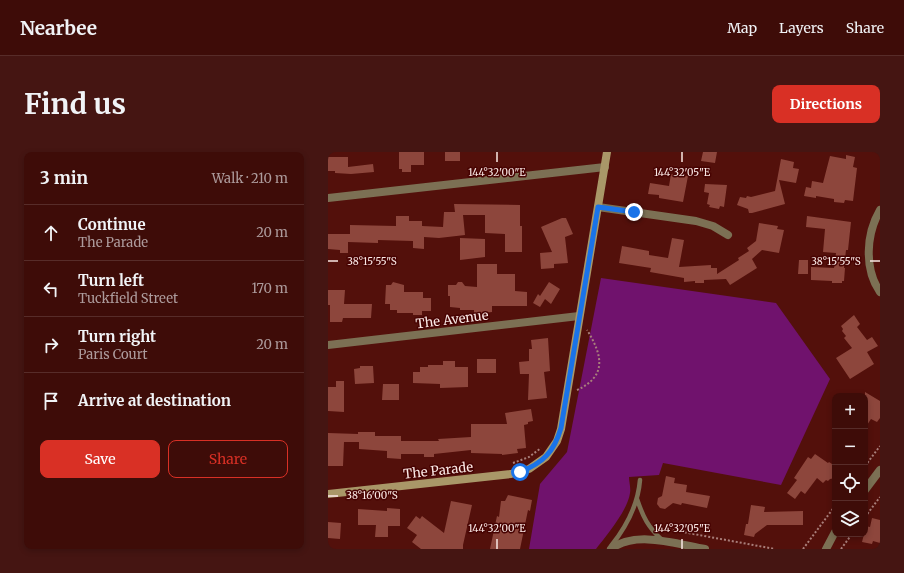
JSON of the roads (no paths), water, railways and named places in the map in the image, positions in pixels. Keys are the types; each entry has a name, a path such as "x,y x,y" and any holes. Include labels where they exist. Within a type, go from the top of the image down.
{"main road":[{"path":"579,316 607,152"},
{"name":"The Parade","path":"328,494 511,474 529,469 546,457 557,441 561,428 579,316"}],"street":[{"path":"328,198 604,167"},
{"path":"598,207 696,222 713,226 728,234"},
{"path":"880,210 873,225 868,258 870,271 880,292"},
{"name":"The Avenue","path":"328,345 579,316"},
{"path":"868,486 880,470"},
{"path":"826,549 832,537"},
{"path":"610,549 621,543 636,539 705,549"}],"lane":[{"path":"610,549 627,523 634,509 640,480"},
{"path":"637,499 648,526 664,542"}]}
